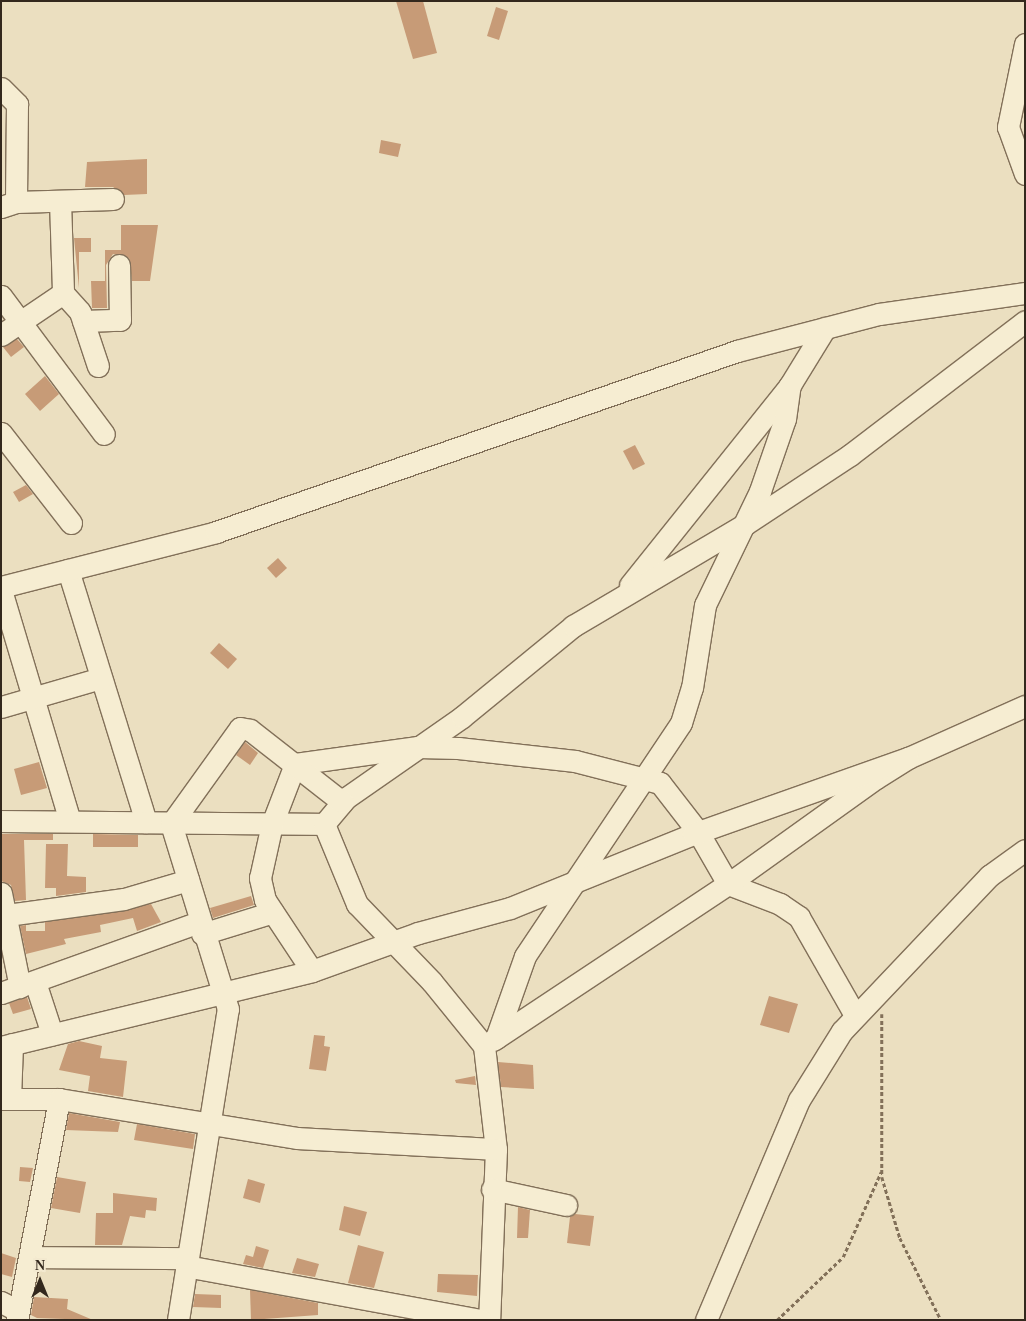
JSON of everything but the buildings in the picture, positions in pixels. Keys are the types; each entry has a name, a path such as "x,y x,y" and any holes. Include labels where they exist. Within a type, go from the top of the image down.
{"street":[{"path":"1025,44 1016,124 1025,174"},
{"path":"1,88 17,104 9,204 113,199"},
{"path":"60,201 63,293 83,321 98,366"},
{"path":"83,321 120,320 119,264"},
{"path":"1,335 63,293"},
{"path":"69,818 1,588 216,532 737,351 878,314 1025,293"},
{"path":"1,296 104,434"},
{"path":"324,824 342,802 418,747 573,626 620,596 744,525 889,427 1025,321"},
{"path":"620,596 790,385 825,328"},
{"path":"31,1257 187,1262 478,1319 496,1148 490,1042 525,956 681,723 705,605 744,525 785,418 790,385"},
{"path":"1,433 71,523"},
{"path":"68,570 146,822"},
{"path":"1,707 101,678"},
{"path":"496,1148 298,1138 208,1125 58,1099 6,1099 7,1046 225,994 312,971 395,942 510,908 574,884 698,832 908,758 1025,706"},
{"path":"171,824 240,728 250,730 342,802"},
{"path":"295,764 418,747 545,757 646,776 671,793 698,832 728,884 780,904 799,917 855,1015"},
{"path":"490,1042 728,884 908,758"},
{"path":"295,764 272,824 260,878 273,912 312,971"},
{"path":"1,820 69,818 171,824 324,824"},
{"path":"171,824 200,928 225,994 228,1009 178,1320"},
{"path":"324,824 351,895 490,1042"},
{"path":"706,1320 799,1100 855,1015 989,876 1025,850"},
{"path":"8,915 108,902 188,880"},
{"path":"1,893 8,915 19,988 52,1034"},
{"path":"19,988 200,928 273,912"},
{"path":"15,1314 31,1257 58,1099"},
{"path":"492,1189 566,1205"}],"path":[{"path":"882,1007 881,1172 900,1238 941,1320"},
{"path":"778,1320 843,1257 881,1172"}]}
